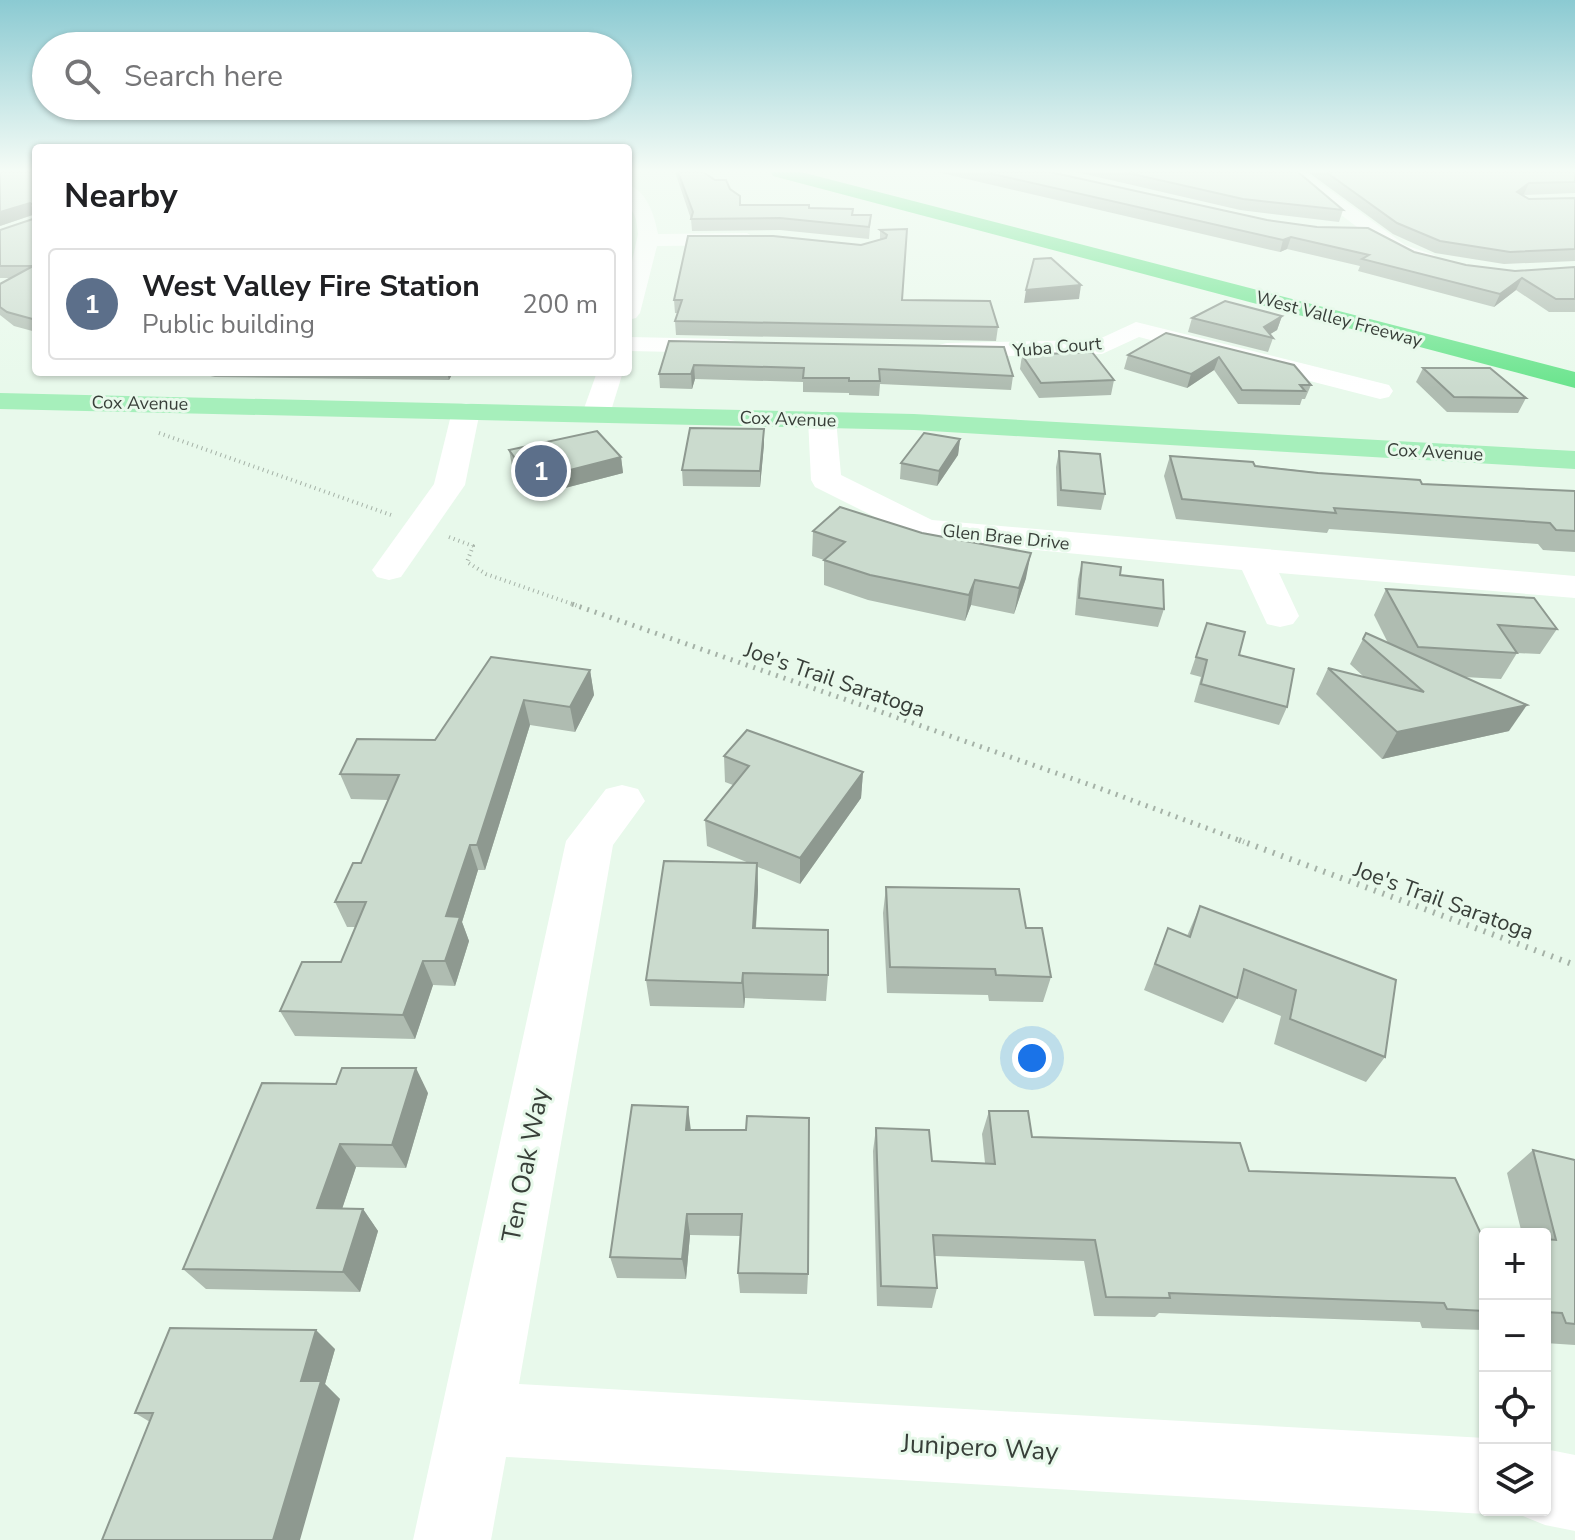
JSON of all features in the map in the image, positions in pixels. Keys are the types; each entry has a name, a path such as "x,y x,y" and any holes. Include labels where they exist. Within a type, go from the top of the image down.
{"highway":[{"name":"West Valley Freeway","path":"1054,244 1575,380"},
{"path":"1137,244 1149,247"}],"main road":[{"name":"Cox Avenue","path":"0,401 822,419 1575,460"}],"street":[{"path":"632,300 649,244"},
{"path":"1391,244 1398,249 1450,265"},
{"name":"Yuba Court","path":"923,350 1016,351 1102,347 1136,329 1380,391"},
{"path":"632,344 752,346"},
{"path":"596,414 609,376"},
{"path":"389,570 449,485 466,411"},
{"name":"Glen Brae Drive","path":"822,419 826,480 925,529 1256,561 1575,587"},
{"path":"1256,561 1280,616"},
{"name":"Ten Oak Way","path":"452,1540 590,841 622,801"},
{"name":"Junipero Way","path":"475,1418 1479,1476"},
{"path":"1551,1488 1575,1493"}],"path":[{"name":"Joe's Trail Saratoga","path":"155,431 473,546 467,562 486,574 1084,783 1575,965"}],"building":[{"path":"0,244 32,244 32,266 0,266"},
{"path":"686,244 906,244 902,300 990,301 998,327 675,321 682,300 674,300"},
{"path":"1321,244 1398,244 1414,252 1466,265 1515,271 1575,267 1575,299 1556,299 1522,278 1500,294 1362,259 1369,255"},
{"path":"1458,244 1575,244 1575,249 1510,252"},
{"path":"1051,258 1081,285 1026,290 1034,259"},
{"path":"32,267 32,319 0,307 0,284"},
{"path":"1225,301 1282,316 1264,327 1273,338 1192,318"},
{"path":"1166,333 1294,365 1311,385 1300,385 1305,391 1242,390 1219,357 1191,374 1128,355"},
{"path":"669,341 1004,347 1013,376 879,369 880,381 849,381 849,378 803,378 804,368 694,365 691,374 659,374"},
{"path":"1092,352 1114,380 1041,383 1022,355"},
{"path":"1423,368 1490,368 1526,398 1454,397"},
{"path":"690,428 764,429 760,471 682,470"},
{"path":"597,431 621,457 531,480 509,450"},
{"path":"924,433 960,439 939,471 901,463"},
{"path":"1059,451 1100,454 1105,494 1061,490"},
{"path":"1170,456 1253,462 1255,466 1318,473 1420,480 1422,484 1575,491 1575,531 1556,530 1550,523 1334,508 1336,513 1182,499"},
{"path":"840,507 922,533 1031,553 1019,588 975,580 969,595 870,575 824,560 845,542 813,531"},
{"path":"1082,562 1121,567 1120,575 1163,580 1164,609 1079,598"},
{"path":"1386,589 1534,598 1557,629 1498,625 1517,653 1418,647"},
{"path":"1207,623 1245,632 1239,655 1294,669 1287,707 1201,684 1207,660 1196,657"},
{"path":"1366,633 1527,705 1397,732 1328,668 1424,692 1363,639"},
{"path":"491,657 590,670 570,707 524,700 477,845 470,845 446,916 460,917 445,961 423,961 403,1015 280,1011 302,962 341,962 366,902 335,902 353,863 361,863 399,775 340,774 357,739 435,740"},
{"path":"747,730 863,772 800,858 705,820 749,766 724,756"},
{"path":"664,861 757,863 753,928 828,930 828,975 743,973 742,983 646,980"},
{"path":"886,887 1019,889 1026,928 1042,928 1051,977 996,975 995,969 890,967"},
{"path":"1200,906 1396,980 1385,1057 1290,1019 1296,990 1244,969 1237,998 1155,964 1168,928 1190,937"},
{"path":"342,1068 416,1068 392,1145 340,1144 317,1208 363,1209 343,1272 183,1269 262,1083 336,1084"},
{"path":"632,1105 688,1107 686,1130 746,1130 747,1116 809,1118 808,1274 738,1273 742,1214 687,1214 682,1259 610,1257"},
{"path":"989,1111 1028,1111 1032,1137 1240,1143 1249,1171 1455,1178 1479,1230 1479,1311 1447,1309 1444,1303 1169,1293 1170,1298 1106,1297 1095,1240 933,1235 937,1288 881,1286 876,1128 929,1130 932,1161 995,1164"},
{"path":"1533,1150 1575,1160 1575,1324 1566,1323 1562,1313 1551,1312 1551,1240 1556,1240"},
{"path":"170,1328 316,1330 301,1381 321,1381 273,1540 102,1540 153,1413 135,1413"}],"place":[{"name":"West Valley Fire Station","path":"541,471"}]}
